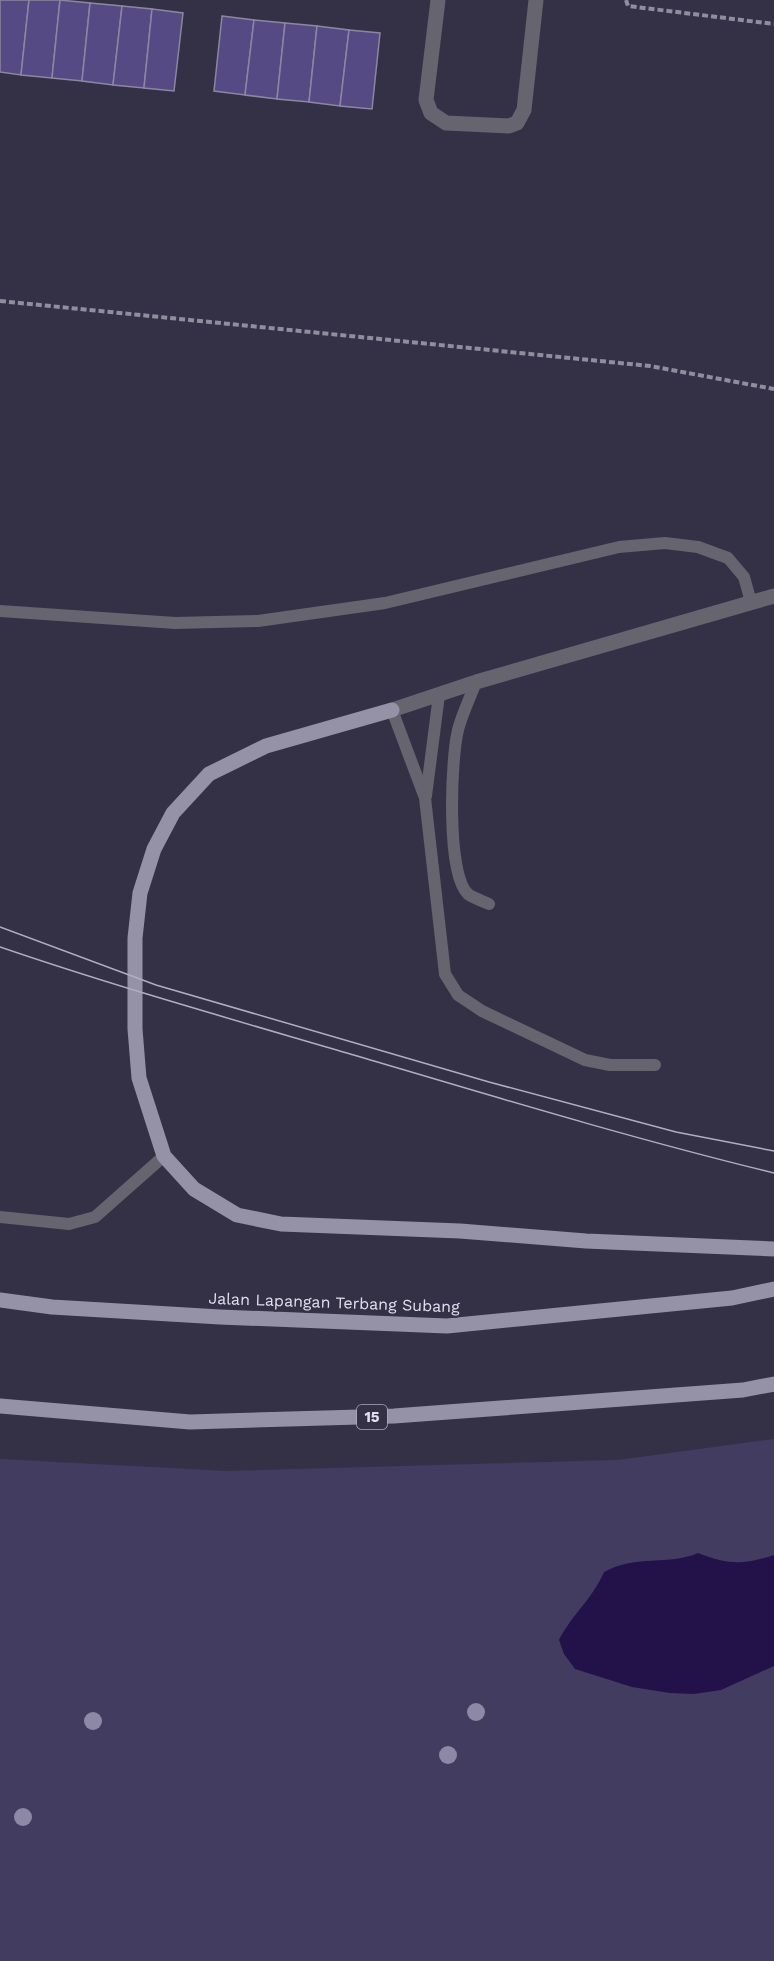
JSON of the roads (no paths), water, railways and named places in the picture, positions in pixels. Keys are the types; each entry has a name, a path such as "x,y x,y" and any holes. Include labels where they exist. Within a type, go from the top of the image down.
{"main road":[{"path":"392,710 266,746 209,774 173,813 154,849 140,893 135,938 135,1029 139,1078 164,1156 194,1189 237,1215 281,1224 449,1230 585,1241 774,1249"},
{"name":"Jalan Lapangan Terbang Subang","path":"0,1300 52,1307 447,1326 720,1299 774,1289"},
{"name":"15","path":"0,1406 190,1422 394,1416 743,1390 774,1384"}],"street":[{"path":"438,0 426,100 432,113 446,123 509,126 517,123 524,110 536,0"},
{"path":"392,710 476,682 774,596"}],"lane":[{"path":"0,611 175,622 258,621 386,603 619,547 665,543 698,547 728,558 744,577 751,602"},
{"path":"476,682 458,730 452,779 453,837 458,874 467,894 489,904"},
{"path":"425,798 439,695"},
{"path":"392,710 425,798 445,974 458,996 482,1011 585,1060 610,1065 655,1065"},
{"path":"0,1217 69,1224 95,1216 164,1156"}],"tram line":[{"path":"0,927 156,985 489,1082 676,1132 774,1151"},
{"path":"0,947 173,1002 507,1100 774,1173"}]}
